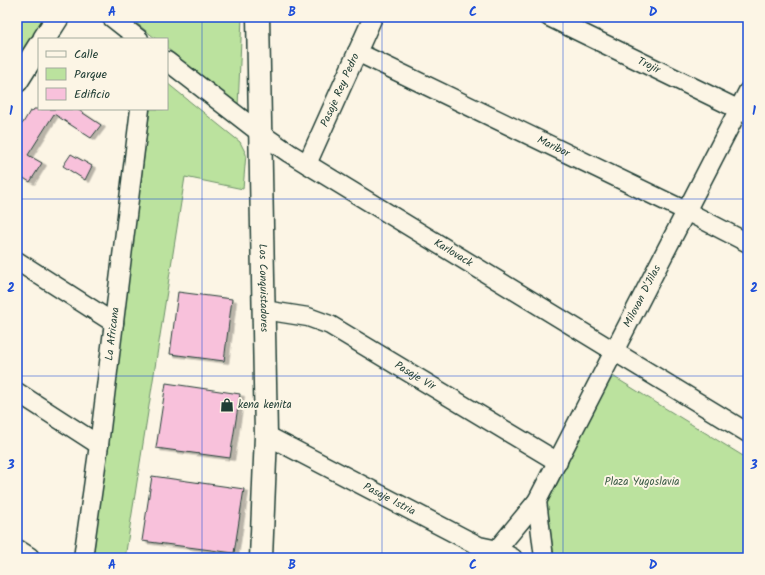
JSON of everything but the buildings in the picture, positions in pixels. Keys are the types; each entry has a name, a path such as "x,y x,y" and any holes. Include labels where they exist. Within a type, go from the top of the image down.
{"street":[{"path":"45,38 58,17"},
{"path":"111,17 138,38"},
{"name":"Los Conquistadores","path":"258,17 266,435 261,558"},
{"name":"Pasaje Rey Pedro","path":"306,164 373,17"},
{"name":"Trojir","path":"550,17 743,111"},
{"path":"17,81 38,48"},
{"name":"Maribor","path":"357,52 686,210 748,243"},
{"name":"Karlovack","path":"168,62 260,133 306,164 748,433"},
{"name":"Milovan D'Jilas","path":"500,555 536,501 558,462 686,210 743,111 748,91"},
{"name":"La Africana","path":"83,558 99,445 140,110"},
{"path":"17,261 114,323"},
{"name":"Pasaje Vir","path":"264,310 308,317 335,328 558,462"},
{"path":"17,392 99,445"},
{"name":"Pasaje Istria","path":"266,435 479,546 500,555"},
{"path":"536,501 544,558"},
{"path":"17,551 28,558"}],"green space":[{"path":"17,17 46,17 17,61"},
{"path":"129,17 242,17 238,107 168,49 168,38 155,38"},
{"path":"168,84 240,142 246,154 243,189 185,177 125,558 93,558 150,110 168,110"},
{"name":"Plaza Yugoslavia","path":"611,375 748,459 748,558 554,558 547,504"}],"place":[{"name":"kena kenita","path":"227,405"}]}
